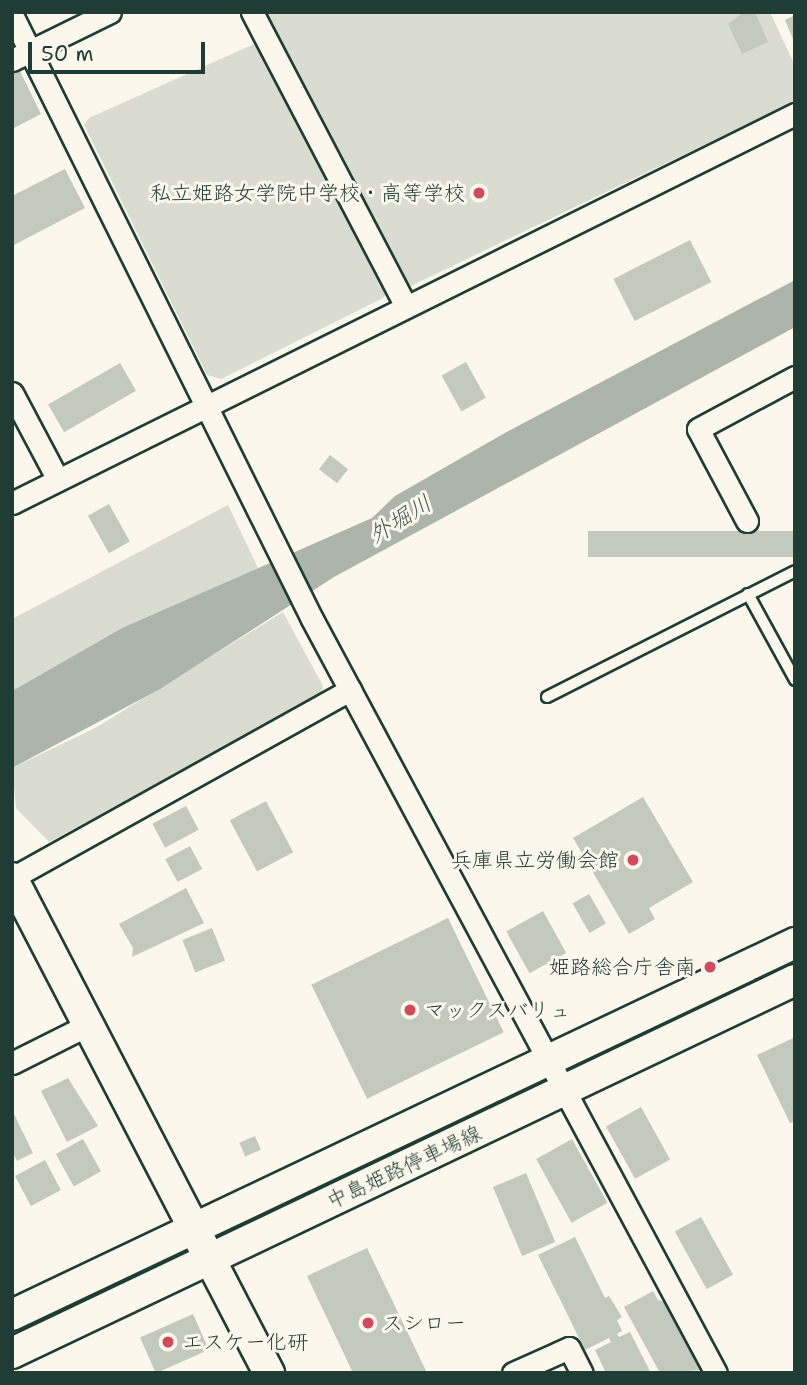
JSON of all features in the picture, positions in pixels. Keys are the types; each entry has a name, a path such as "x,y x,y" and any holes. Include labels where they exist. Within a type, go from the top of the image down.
{"main road":[{"path":"12,878 269,1373"},
{"name":"中島姫路停車場線","path":"12,1315 194,1225 795,943"},
{"name":"中島姫路停車場線","path":"12,1353 210,1256 569,1091 795,980"}],"street":[{"path":"21,56 110,12"},
{"path":"252,12 405,305"},
{"path":"12,15 21,56 350,690 569,1091 716,1373"},
{"path":"12,503 405,305 795,114"},
{"path":"747,521 698,429 795,377"},
{"path":"12,393 58,480"},
{"path":"12,878 350,690"},
{"path":"12,1063 88,1025"},
{"path":"513,1373 569,1348 582,1373"}],"lane":[{"path":"547,697 795,571"},
{"path":"748,594 795,680"}],"shaded area":[{"name":"私立姫路女学院中学校・高等学校","path":"261,12 770,12 795,66 795,101 411,286 401,284"},
{"path":"254,44 263,47 388,292 383,298 221,379 207,375 84,125 89,118"},
{"path":"228,505 258,568 122,628 12,691 12,619"},
{"path":"283,612 323,686 322,696 49,842 16,808 12,768 97,727"}],"water":[{"name":"外堀川","path":"795,280 795,327 334,577 160,689 12,768 12,691 122,628 372,518 395,496 503,434"}],"building":[{"path":"744,12 755,12 768,42 742,54 728,24"},
{"path":"795,15 795,44 785,20"},
{"path":"18,67 41,114 12,129 12,70"},
{"path":"65,169 85,208 12,246 12,196"},
{"path":"690,240 711,282 635,321 613,279"},
{"path":"466,362 486,398 461,411 442,376"},
{"path":"120,363 136,391 64,432 48,404"},
{"path":"330,455 348,469 337,483 319,469"},
{"path":"109,504 130,542 109,553 88,516"},
{"path":"588,531 795,531 795,557 588,557"},
{"name":"兵庫県立労働会館","path":"643,797 693,882 649,908 655,919 629,934 573,838"},
{"path":"266,801 293,852 257,871 230,820"},
{"path":"186,806 199,830 165,848 152,824"},
{"path":"190,846 202,869 177,882 165,859"},
{"path":"186,888 204,923 132,957 133,948 119,924"},
{"path":"589,894 606,923 590,933 573,904"},
{"path":"543,911 566,953 530,973 506,931"},
{"path":"448,918 504,1032 367,1099 311,985"},
{"path":"212,928 225,960 195,972 182,940"},
{"path":"793,1038 795,1121 790,1123 757,1055"},
{"path":"68,1078 98,1126 67,1142 41,1091"},
{"path":"641,1107 670,1159 635,1179 606,1126"},
{"path":"12,1110 33,1153 17,1161 12,1151"},
{"path":"255,1136 261,1150 245,1156 239,1143"},
{"path":"83,1139 101,1171 74,1186 56,1154"},
{"path":"572,1139 607,1203 572,1223 536,1159"},
{"path":"45,1160 61,1190 31,1206 15,1176"},
{"path":"526,1173 555,1242 522,1256 493,1187"},
{"path":"701,1217 733,1275 707,1289 675,1232"},
{"path":"575,1237 605,1298 609,1296 622,1317 617,1320 622,1331 617,1334 619,1337 630,1332 651,1373 606,1373 595,1350 611,1342 609,1338 585,1350 538,1255"},
{"path":"367,1248 427,1373 353,1373 307,1276"},
{"path":"653,1291 658,1300 668,1303 701,1370 660,1373 624,1307"},
{"path":"193,1314 209,1350 156,1373 140,1338"}],"place":[{"name":"私立姫路女学院中学校・高等学校","path":"479,193"},
{"name":"兵庫県立労働会館","path":"633,860"},
{"name":"姫路総合庁舎南","path":"710,967"},
{"name":"マックスバリュ","path":"410,1010"},
{"name":"スシロー","path":"368,1323"},
{"name":"エスケー化研","path":"168,1342"}]}
